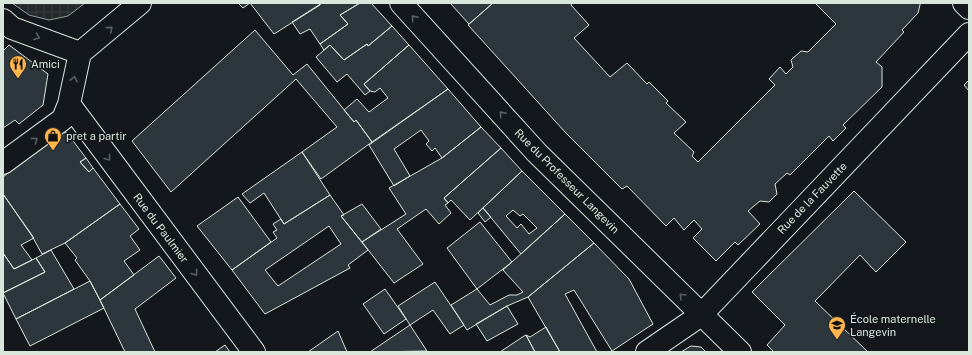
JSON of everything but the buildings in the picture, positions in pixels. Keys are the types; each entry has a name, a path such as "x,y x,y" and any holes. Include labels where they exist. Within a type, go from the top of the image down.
{"street":[{"path":"3,163 63,119 69,104 80,54 140,3"},
{"name":"Rue du Professeur Langevin","path":"401,3 537,153 740,352"},
{"path":"964,3 969,8"},
{"path":"6,28 80,54"},
{"name":"Rue de la Fauvette","path":"647,352 701,315 969,34"},
{"name":"Rue du Paulmier","path":"69,104 254,352"}],"shaded area":[{"path":"12,3 85,3 68,16 49,20 29,15"}],"place":[{"name":"Amici","path":"18,79"},
{"name":"pret a partir","path":"53,151"},
{"name":"École maternelle Langevin","path":"837,340"}]}
